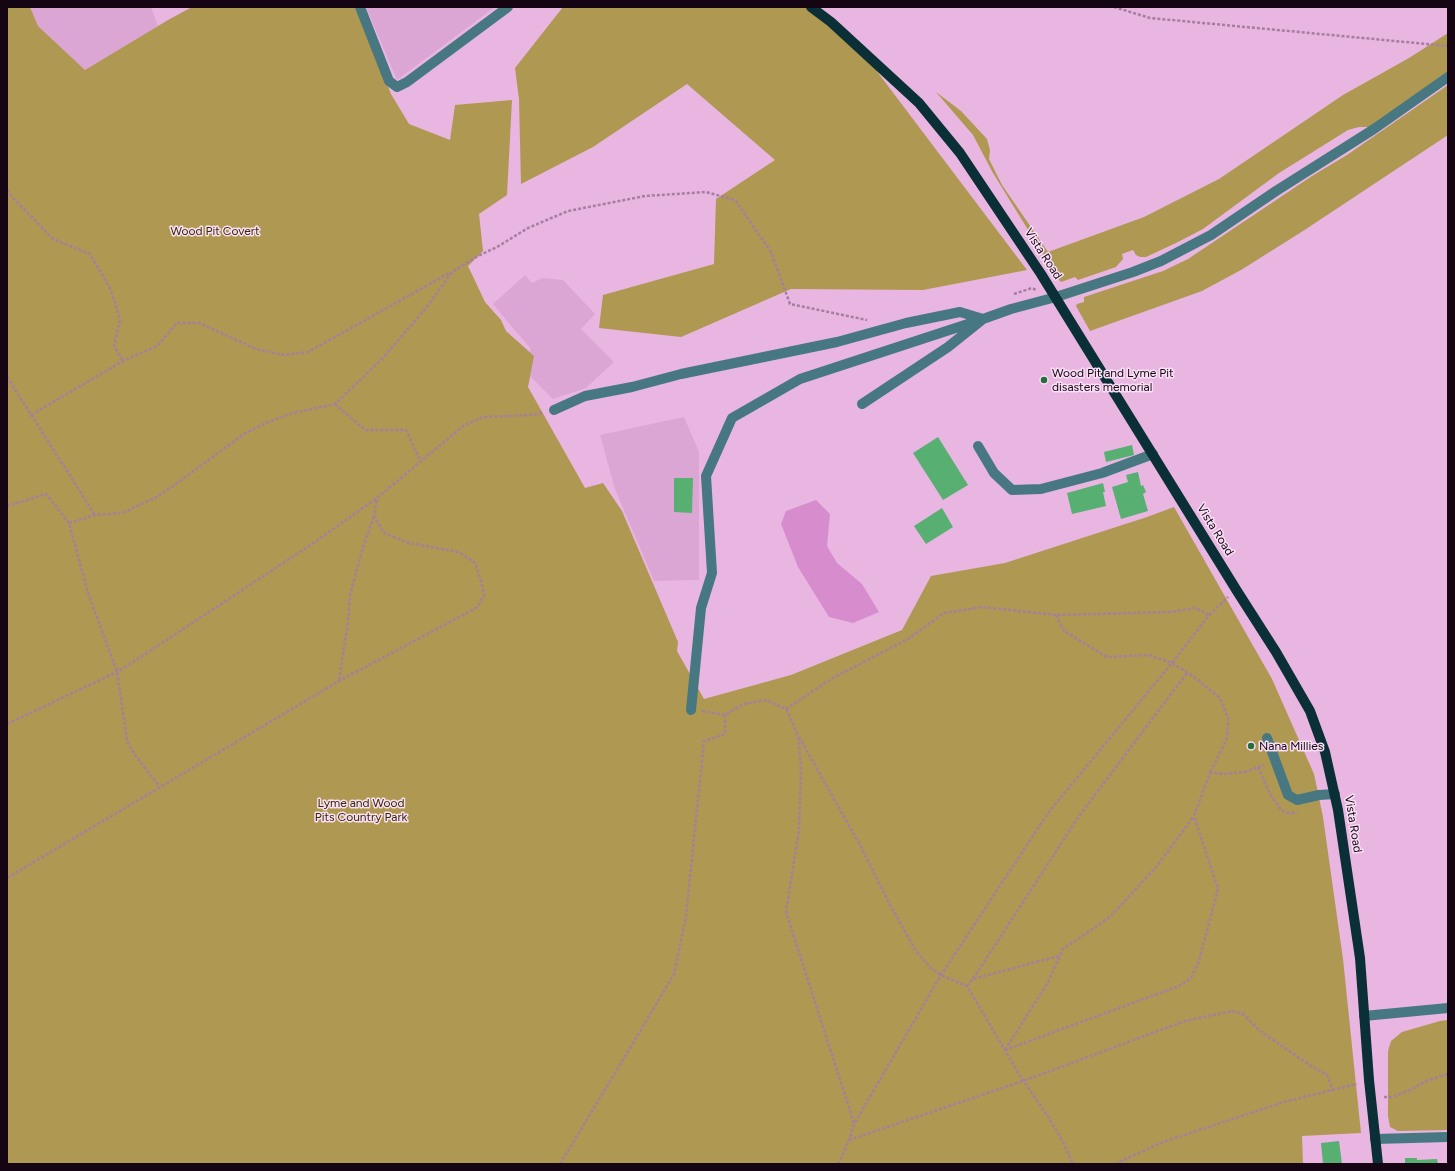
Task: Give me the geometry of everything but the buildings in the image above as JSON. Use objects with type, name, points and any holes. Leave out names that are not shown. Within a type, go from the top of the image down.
[{"type":"main road","name":"Vista Road","points":[[811,7],[831,22],[919,103],[960,153],[1056,297],[1276,652],[1310,711],[1325,752],[1335,794],[1360,958],[1378,1164]]},
{"type":"street","points":[[360,7],[389,81],[397,87],[407,82],[508,7]]},
{"type":"street","points":[[692,710],[701,608],[712,573],[706,476],[732,418],[800,379],[983,319],[1056,297],[1154,263],[1185,249],[1212,235],[1276,191],[1374,129],[1448,77]]},
{"type":"street","points":[[554,410],[585,396],[632,387],[681,374],[837,342],[922,320],[960,312],[983,319]]},
{"type":"street","points":[[862,404],[948,347],[983,319]]},
{"type":"street","points":[[978,446],[994,473],[1012,490],[1042,489],[1102,473],[1153,454]]},
{"type":"street","points":[[1267,738],[1288,795],[1297,800],[1319,795],[1335,794]]},
{"type":"street","points":[[1364,1016],[1448,1008]]},
{"type":"street","points":[[1375,1139],[1448,1137]]},
{"type":"path","points":[[1114,7],[1150,18],[1448,46]]},
{"type":"path","points":[[7,190],[14,200],[53,240],[90,254],[111,290],[120,319],[114,346],[123,361]]},
{"type":"path","points":[[31,415],[123,361],[157,346],[178,323],[198,323],[256,349],[284,355],[308,352],[478,256],[497,248],[528,228],[568,211],[645,196],[706,192],[735,200],[772,252],[790,304],[867,320],[874,319]]},
{"type":"path","points":[[69,523],[95,515],[125,512],[155,498],[244,434],[266,422],[293,413],[335,404],[382,359],[426,308],[452,272]]},
{"type":"path","points":[[1012,295],[1032,288],[1056,297]]},
{"type":"path","points":[[7,377],[95,515]]},
{"type":"path","points":[[335,404],[365,430],[406,430],[421,462]]},
{"type":"path","points":[[7,724],[117,672],[314,542],[377,498],[463,426],[483,417],[532,415],[554,410]]},
{"type":"path","points":[[7,506],[46,494],[69,523],[88,594],[117,672],[128,741],[134,754],[160,787]]},
{"type":"path","points":[[339,681],[348,622],[350,595],[363,547],[374,516],[377,498]]},
{"type":"path","points":[[7,878],[339,681],[478,607],[484,595],[475,563],[459,552],[409,543],[384,533],[374,516]]},
{"type":"path","points":[[838,1164],[849,1140],[854,1124],[941,975],[1048,813],[1172,663],[1209,615],[1237,591]]},
{"type":"path","points":[[786,709],[831,679],[908,639],[944,613],[982,607],[1056,615],[1171,612],[1196,608],[1209,615]]},
{"type":"path","points":[[1005,1050],[1047,984],[1063,949],[1110,917],[1156,867],[1194,816],[1210,773],[1226,738],[1228,718],[1220,698],[1187,673],[1172,663],[1148,655],[1107,657],[1064,631],[1056,615]]},
{"type":"path","points":[[966,986],[973,979],[1079,816],[1187,673]]},
{"type":"path","points":[[692,710],[725,715],[744,704],[766,700],[786,709],[798,735],[860,845],[889,904],[916,951],[931,968],[941,975],[966,986],[1023,1081],[1049,1118],[1064,1144],[1073,1164]]},
{"type":"path","points":[[560,1164],[674,974],[686,916],[704,741],[725,734],[725,715]]},
{"type":"path","points":[[798,735],[801,768],[799,830],[786,912],[854,1124]]},
{"type":"path","points":[[1210,773],[1225,774],[1245,772],[1275,760]]},
{"type":"path","points":[[1005,1050],[1179,986],[1191,978],[1199,961],[1218,890],[1194,816]]},
{"type":"path","points":[[973,979],[1059,956]]},
{"type":"path","points":[[849,1140],[1023,1081],[1185,1021],[1232,1011],[1243,1014],[1260,1031],[1327,1076],[1333,1091]]},
{"type":"path","points":[[1384,1097],[1393,1097],[1426,1081],[1448,1074]]},
{"type":"path","points":[[1115,1164],[1160,1143],[1284,1102],[1333,1091],[1370,1080]]},
{"type":"shaded area","points":[[30,7],[151,7],[158,26],[85,70],[38,26]]},
{"type":"shaded area","points":[[366,7],[495,7],[397,80]]},
{"type":"shaded area","points":[[525,275],[532,283],[542,278],[563,280],[595,314],[581,329],[614,362],[586,388],[553,399],[530,376],[530,348],[493,304]]},
{"type":"shaded area","points":[[684,417],[699,452],[699,580],[654,581],[615,489],[600,435]]},
{"type":"shaded area","points":[[816,500],[830,514],[827,546],[837,563],[862,584],[879,612],[853,623],[829,617],[798,567],[781,524],[786,511]]},
{"type":"green space","name":"Lyme and Wood Pits Country Park","points":[[7,7],[30,7],[38,26],[85,70],[192,7],[358,7],[391,94],[409,124],[450,140],[455,105],[512,100],[507,195],[479,214],[483,251],[468,266],[485,302],[501,320],[506,331],[534,356],[528,387],[585,488],[603,483],[622,511],[678,642],[677,651],[704,699],[791,675],[902,630],[931,576],[1005,563],[1174,507],[1272,679],[1314,774],[1323,817],[1343,959],[1361,1133],[1302,1136],[1303,1164],[7,1164]]},
{"type":"green space","points":[[563,7],[806,7],[857,45],[1027,270],[923,290],[791,289],[681,337],[599,328],[603,295],[714,264],[716,199],[775,160],[687,84],[593,147],[521,184],[519,99],[515,68]]},
{"type":"green space","points":[[1448,33],[1448,73],[1370,127],[1359,127],[1348,130],[1279,173],[1203,229],[1178,242],[1146,257],[1136,255],[1133,250],[1122,254],[1123,259],[1116,267],[1078,280],[1075,277],[1061,282],[993,173],[973,135],[936,92],[961,111],[987,139],[990,150],[989,159],[1002,185],[1048,252],[1144,217],[1219,179],[1343,95],[1409,58]]},
{"type":"green space","points":[[1448,85],[1448,135],[1303,231],[1241,270],[1202,291],[1090,331],[1076,306],[1077,304],[1084,302],[1084,297],[1163,271],[1188,259],[1312,176],[1347,155]]},
{"type":"green space","points":[[1448,1020],[1448,1130],[1398,1131],[1390,1127],[1388,1116],[1388,1051],[1391,1041],[1402,1032]]},
{"type":"place","name":"Wood Pit and Lyme Pit disasters memorial","points":[[1044,380]]},
{"type":"place","name":"Nana Millies","points":[[1251,746]]},
{"type":"park label","name":"Wood Pit Covert","points":[[215,231]]}]
